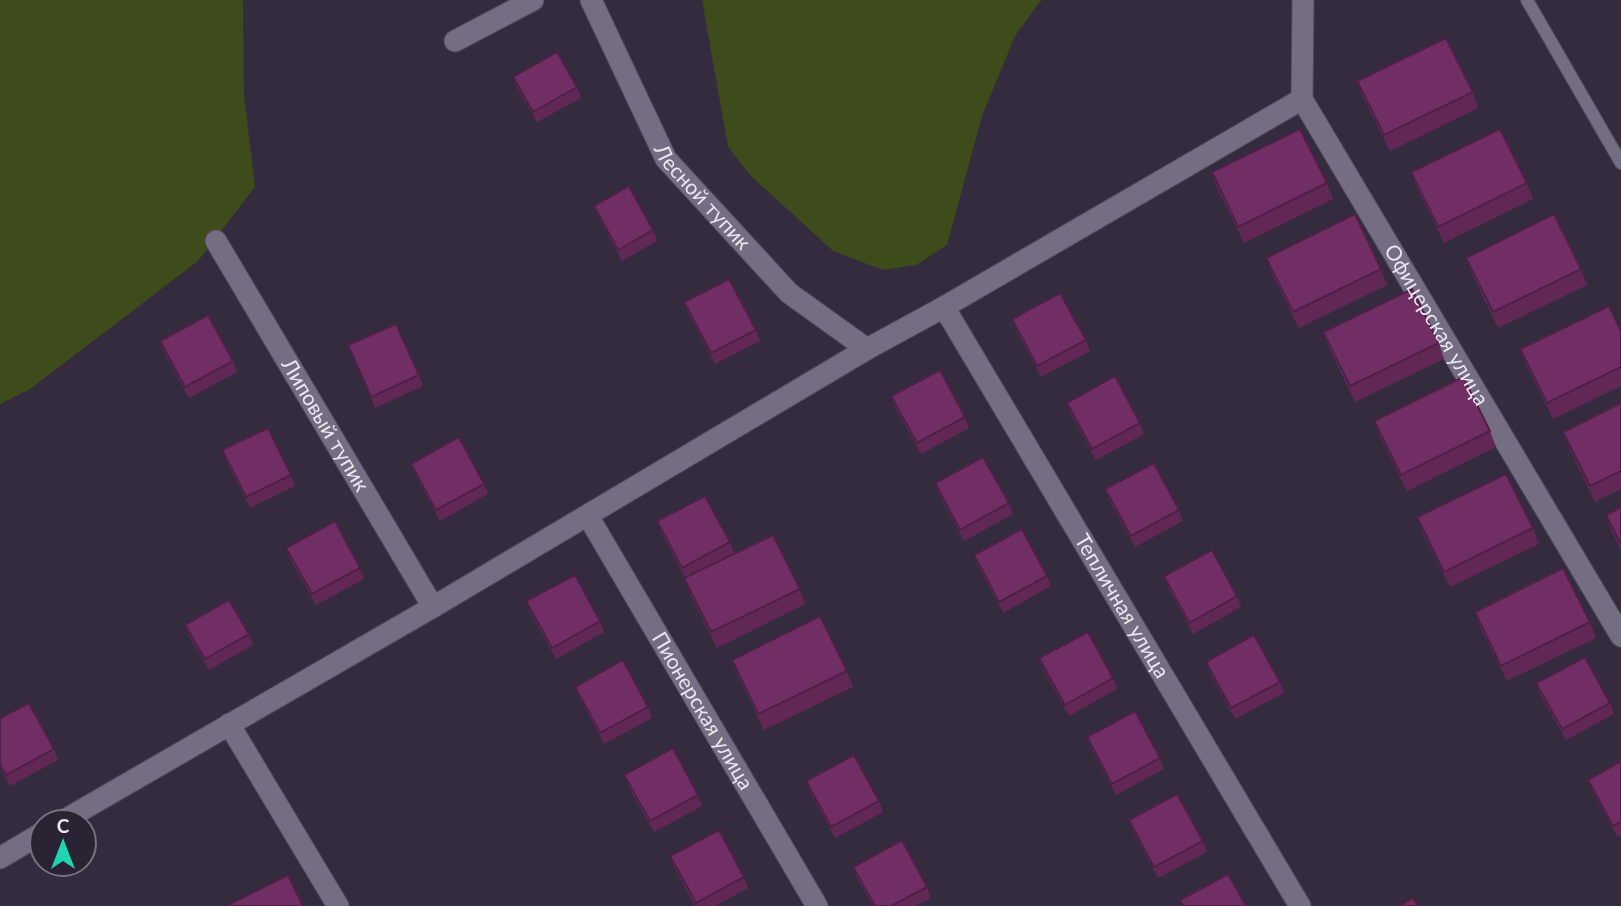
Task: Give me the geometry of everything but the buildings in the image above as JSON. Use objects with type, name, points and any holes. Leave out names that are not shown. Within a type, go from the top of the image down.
[{"type":"street","points":[[455,41],[533,0]]},
{"type":"street","name":"Лесной тупик","points":[[591,0],[666,159],[789,293],[867,349]]},
{"type":"street","points":[[85,808],[433,607],[867,349],[1302,99],[1303,0]]},
{"type":"street","name":"Офицерская улица","points":[[1302,99],[1621,636]]},
{"type":"street","name":"Липовый тупик","points":[[216,241],[433,607]]},
{"type":"street","name":"Тепличная улица","points":[[944,307],[1300,906]]},
{"type":"street","name":"Пионерская улица","points":[[587,516],[817,906]]},
{"type":"street","points":[[229,724],[338,906]]},
{"type":"street","points":[[0,858],[28,841]]},
{"type":"lane","points":[[1527,0],[1621,163]]},
{"type":"green space","points":[[0,0],[243,0],[244,95],[255,187],[198,261],[30,389],[0,404]]},
{"type":"green space","points":[[702,0],[1041,0],[1015,36],[982,116],[947,245],[916,265],[883,270],[833,251],[751,176],[728,147]]}]
